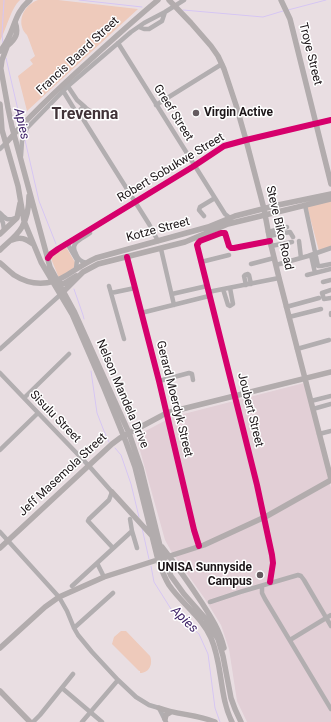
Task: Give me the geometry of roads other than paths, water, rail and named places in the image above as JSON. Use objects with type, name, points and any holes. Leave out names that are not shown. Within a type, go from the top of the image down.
[{"type":"main road","points":[[4,50],[13,41],[17,34],[17,27],[14,22],[21,9],[30,0]]},
{"type":"main road","name":"Francis Baard Street","points":[[6,143],[14,134],[18,126],[64,87],[129,24],[158,0]]},
{"type":"main road","name":"Steve Biko Road","points":[[169,0],[211,46],[222,64],[236,105],[319,434],[328,456],[331,479]]},
{"type":"main road","name":"Troye Street","points":[[281,0],[288,14],[331,184]]},
{"type":"main road","name":"Nelson Mandela Drive","points":[[14,22],[0,66],[14,134],[50,267],[56,282],[74,311],[141,468],[163,573],[170,586],[204,625],[212,640],[218,658],[223,694],[232,722]]},
{"type":"main road","name":"Nelson Mandela Drive","points":[[0,104],[2,130],[17,179],[24,221],[41,262],[56,282]]},
{"type":"main road","points":[[8,108],[18,126]]},
{"type":"main road","points":[[0,250],[22,227],[29,206],[30,190]]},
{"type":"main road","name":"Kotze Street","points":[[62,293],[83,272],[98,264],[194,240],[228,224],[264,212],[331,194]]},
{"type":"main road","points":[[2,232],[16,218],[21,198]]},
{"type":"main road","name":"Kotze Street","points":[[0,263],[26,281],[39,284],[56,282],[96,258],[208,227],[226,218],[305,205],[331,199]]},
{"type":"main road","points":[[0,250],[16,238],[24,238],[33,245]]},
{"type":"main road","points":[[56,282],[64,283],[83,272]]},
{"type":"main road","name":"Jeff Masemola Street","points":[[0,548],[112,444],[166,413],[331,372]]},
{"type":"main road","points":[[0,648],[45,607],[59,597],[104,577],[199,546],[264,517],[331,479]]},
{"type":"main road","points":[[112,492],[160,545],[188,580],[211,617],[221,637],[227,659],[228,684]]},
{"type":"main road","name":"Nelson Mandela Drive","points":[[161,559],[176,585],[210,623],[221,649],[233,702],[242,722]]},
{"type":"main road","points":[[0,691],[30,722]]},
{"type":"main road","points":[[159,708],[208,719],[215,722]]},
{"type":"main road","points":[[165,720],[165,716],[172,712]]},
{"type":"street","points":[[21,159],[22,141],[25,132],[64,87],[139,27],[149,29],[162,21],[165,12],[184,0]]},
{"type":"street","name":"Greef Street","points":[[118,43],[226,218]]},
{"type":"street","points":[[156,105],[222,64]]},
{"type":"street","points":[[64,87],[89,110],[90,114],[88,118],[83,119]]},
{"type":"street","points":[[64,87],[80,118],[83,119],[149,224],[158,241]]},
{"type":"street","points":[[79,116],[79,110],[85,107]]},
{"type":"street","name":"Robert Sobukwe Street","points":[[48,258],[67,243],[194,166],[224,146],[331,120]]},
{"type":"street","name":"Francis Baard Street","points":[[0,149],[6,143]]},
{"type":"street","points":[[204,216],[199,210],[200,207],[215,198]]},
{"type":"street","points":[[305,205],[315,273]]},
{"type":"street","points":[[0,214],[10,220],[16,218]]},
{"type":"street","points":[[0,214],[3,223],[2,232]]},
{"type":"street","points":[[86,263],[80,261],[76,256],[74,245],[95,227]]},
{"type":"street","points":[[269,239],[286,227]]},
{"type":"street","points":[[290,232],[293,239],[269,239],[290,232]]},
{"type":"street","name":"Joubert Street","points":[[269,239],[231,248],[225,233],[221,233],[200,241],[198,247],[264,517],[273,560],[270,582]]},
{"type":"street","points":[[298,241],[300,258]]},
{"type":"street","points":[[67,243],[77,260],[76,269]]},
{"type":"street","points":[[45,248],[55,251]]},
{"type":"street","points":[[276,265],[331,248]]},
{"type":"street","points":[[161,249],[174,305]]},
{"type":"street","points":[[313,254],[319,266],[331,264]]},
{"type":"street","points":[[201,262],[229,255]]},
{"type":"street","name":"Gerard Moerdyk Street","points":[[127,257],[199,546]]},
{"type":"street","points":[[251,264],[274,258]]},
{"type":"street","points":[[307,275],[331,269]]},
{"type":"street","points":[[246,285],[244,276],[248,274],[251,284]]},
{"type":"street","points":[[141,314],[223,289],[279,278]]},
{"type":"street","points":[[323,282],[331,280]]},
{"type":"street","points":[[109,286],[124,339]]},
{"type":"street","points":[[172,294],[207,286]]},
{"type":"street","points":[[111,293],[135,288]]},
{"type":"street","points":[[223,289],[228,305],[231,306],[233,304],[230,288]]},
{"type":"street","points":[[331,290],[322,293],[324,300],[331,298]]},
{"type":"street","points":[[0,350],[62,293]]},
{"type":"street","points":[[286,307],[319,298]]},
{"type":"street","points":[[289,317],[321,309]]},
{"type":"street","points":[[297,349],[329,340]]},
{"type":"street","points":[[24,398],[69,354]]},
{"type":"street","name":"Sisulu Street","points":[[0,373],[112,492]]},
{"type":"street","points":[[159,381],[189,373],[192,374],[193,380]]},
{"type":"street","points":[[311,401],[331,396]]},
{"type":"street","points":[[313,409],[331,404]]},
{"type":"street","points":[[0,450],[38,414]]},
{"type":"street","points":[[319,434],[331,431]]},
{"type":"street","points":[[112,492],[109,500],[88,521],[113,548]]},
{"type":"street","points":[[130,519],[137,548]]},
{"type":"street","points":[[72,586],[132,531]]},
{"type":"street","points":[[0,532],[59,597],[83,643],[136,697],[149,705],[159,708],[165,720]]},
{"type":"street","points":[[97,563],[104,577]]},
{"type":"street","points":[[210,602],[235,593],[262,586],[270,582],[298,575],[301,576],[329,616],[331,626]]},
{"type":"street","points":[[262,586],[263,594]]},
{"type":"street","points":[[255,588],[263,594],[331,709]]},
{"type":"street","points":[[74,628],[113,593]]},
{"type":"street","points":[[290,640],[329,616]]},
{"type":"street","points":[[33,722],[73,674]]},
{"type":"street","points":[[82,722],[118,680]]},
{"type":"street","points":[[62,688],[102,722]]},
{"type":"waterway","name":"Apies","points":[[3,43],[4,0]]},
{"type":"waterway","points":[[79,0],[142,7]]},
{"type":"waterway","points":[[288,10],[326,0]]},
{"type":"waterway","points":[[183,10],[263,17],[283,11]]},
{"type":"waterway","name":"Apies","points":[[6,58],[21,123]]},
{"type":"waterway","name":"Apies","points":[[25,140],[39,201],[56,244]]},
{"type":"waterway","name":"Apies","points":[[74,289],[84,319]]},
{"type":"waterway","name":"Apies","points":[[91,371],[97,413],[109,442]]},
{"type":"waterway","name":"Apies","points":[[115,448],[121,455],[131,484],[139,517]]},
{"type":"waterway","name":"Apies","points":[[142,528],[149,559]]},
{"type":"waterway","name":"Apies","points":[[151,566],[154,582],[171,609],[199,634],[208,654],[215,708],[220,722]]},
{"type":"place","name":"Virgin Active","points":[[196,113]]},
{"type":"place","name":"UNISA Sunnyside Campus","points":[[260,575]]},
{"type":"district","name":"Trevenna","points":[[85,115]]}]
